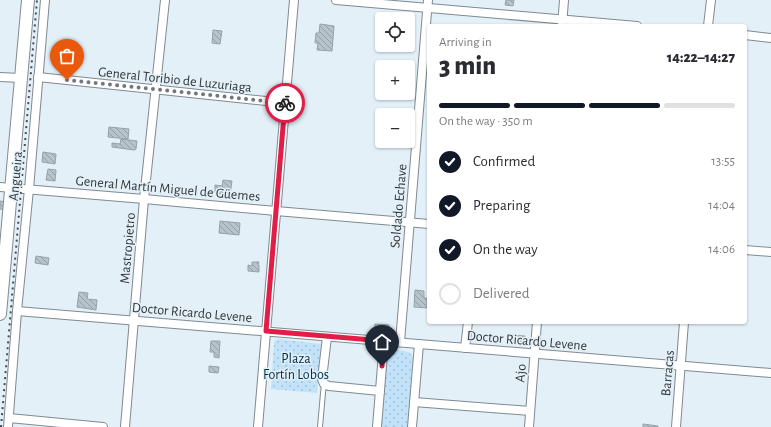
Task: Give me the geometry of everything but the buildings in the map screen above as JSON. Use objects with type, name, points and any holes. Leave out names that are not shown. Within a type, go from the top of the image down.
[{"type":"street","name":"Angueira","points":[[0,310],[6,188],[22,78],[28,0]]},
{"type":"street","name":"Angueira","points":[[8,427],[45,0]]},
{"type":"street","name":"Mastropietro","points":[[125,427],[144,199],[165,0]]},
{"type":"street","points":[[258,427],[294,0]]},
{"type":"street","points":[[336,0],[427,4],[562,23],[587,24]]},
{"type":"street","points":[[562,23],[564,0]]},
{"type":"street","points":[[708,24],[711,0]]},
{"type":"street","name":"Soldado Echave","points":[[400,342],[427,4]]},
{"type":"street","points":[[747,35],[771,38]]},
{"type":"street","points":[[0,77],[22,78]]},
{"type":"street","name":"General Toribio de Luzuriaga","points":[[38,77],[285,103]]},
{"type":"street","name":"General Martín Miguel de Güemes","points":[[6,188],[427,224]]},
{"type":"street","points":[[747,250],[771,252]]},
{"type":"street","name":"Doctor Ricardo Levene","points":[[17,310],[771,373]]},
{"type":"street","points":[[465,348],[468,324]]},
{"type":"street","name":"Ajo","points":[[528,427],[537,324]]},
{"type":"street","name":"Barracas","points":[[676,427],[684,324]]},
{"type":"street","points":[[327,337],[322,379],[324,384],[329,386],[380,391]]},
{"type":"street","points":[[377,427],[384,341]]},
{"type":"street","points":[[412,427],[419,344]]},
{"type":"street","points":[[414,402],[530,411]]},
{"type":"street","points":[[9,418],[103,427]]},
{"type":"lane","points":[[320,427],[324,384]]},
{"type":"green space","name":"Plaza Fortín Lobos","points":[[278,339],[321,344],[317,393],[271,389],[274,343]]},
{"type":"green space","points":[[392,350],[408,352],[414,359],[408,427],[380,427],[387,357],[388,352]]},
{"type":"railway","points":[[1,427],[37,0]]},
{"type":"way so far","points":[[67,80],[285,103]]},
{"type":"route","points":[[285,103],[266,331],[384,341],[382,366]]}]
